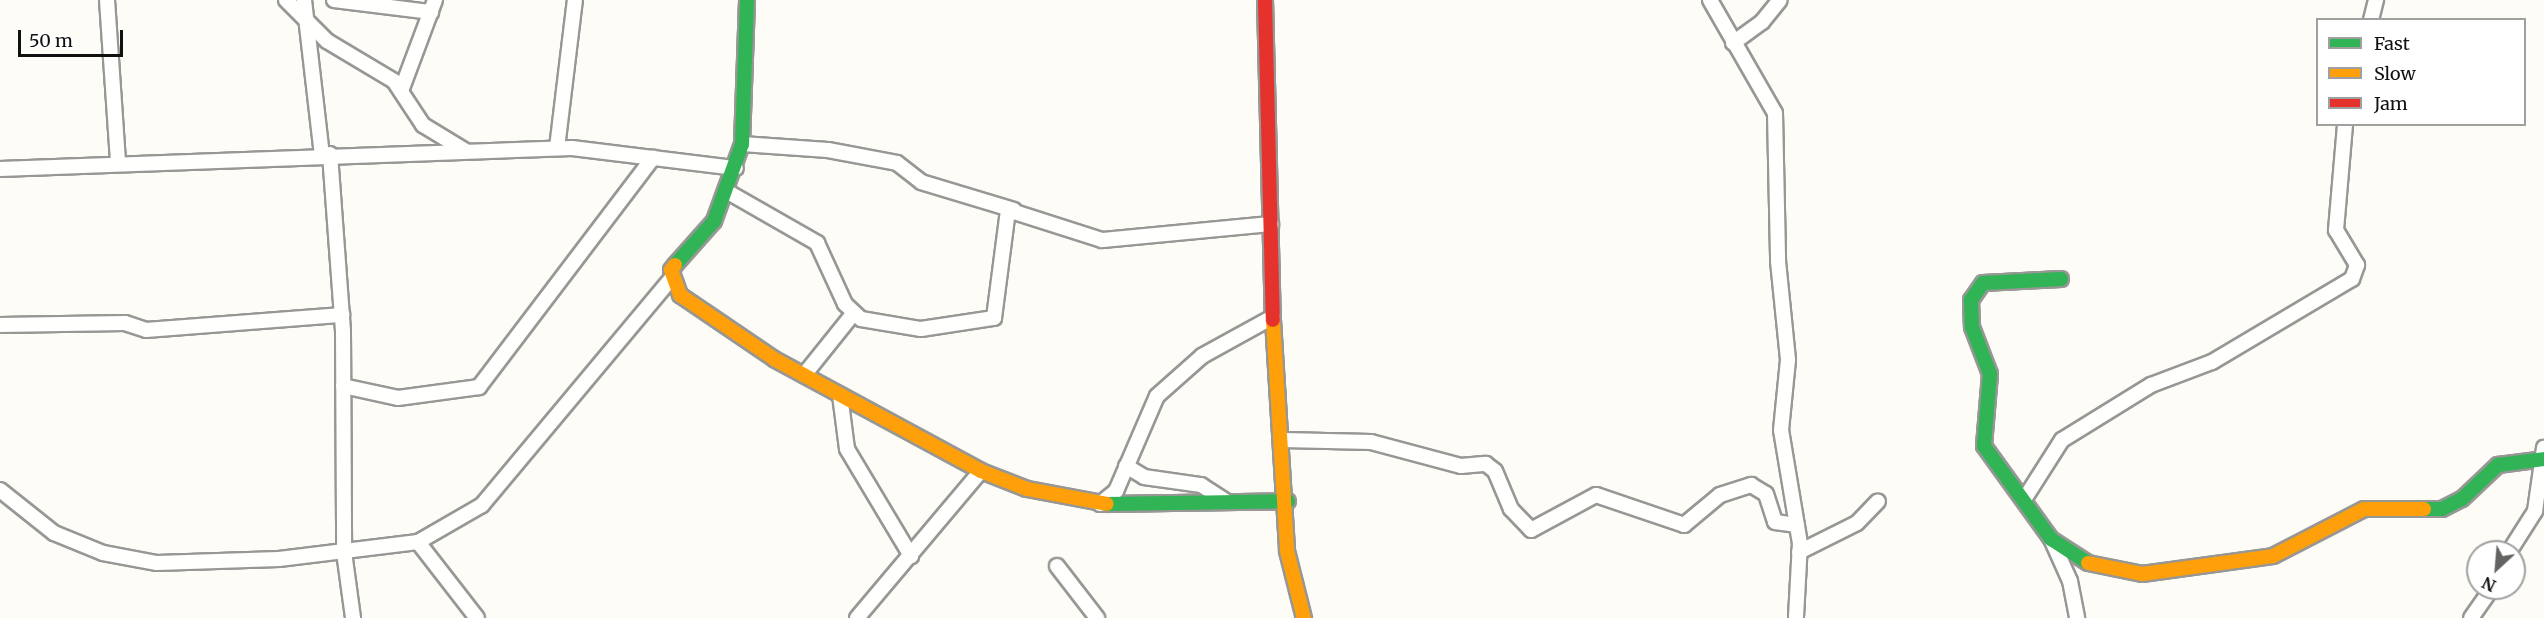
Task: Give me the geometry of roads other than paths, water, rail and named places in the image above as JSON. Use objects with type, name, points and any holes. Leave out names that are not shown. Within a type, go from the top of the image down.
[{"type":"street","points":[[107,0],[118,163]]},
{"type":"street","points":[[286,0],[304,18],[400,91],[423,124],[466,151]]},
{"type":"street","points":[[304,0],[304,18],[326,155],[342,315],[344,552],[353,618]]},
{"type":"street","points":[[334,0],[433,6],[400,91]]},
{"type":"street","points":[[557,148],[575,0]]},
{"type":"street","points":[[0,490],[54,533],[103,553],[135,559],[216,563],[344,552],[418,542],[456,523],[489,497],[671,279],[674,264],[714,221],[728,192],[742,144],[747,0]]},
{"type":"street","points":[[1266,0],[1273,317],[1288,501],[1287,551],[1304,618]]},
{"type":"street","points":[[1710,0],[1733,43],[1754,69],[1775,113],[1778,261],[1788,341],[1781,430],[1797,525],[1799,552],[1796,618]]},
{"type":"street","points":[[1733,43],[1762,22],[1780,0]]},
{"type":"street","points":[[2372,18],[2376,0]]},
{"type":"street","points":[[2025,498],[2062,440],[2151,385],[2212,362],[2352,279],[2357,265],[2336,230],[2345,126]]},
{"type":"street","points":[[742,144],[828,150],[897,163],[921,182],[1102,240],[1271,224]]},
{"type":"street","points":[[0,169],[557,148],[736,168]]},
{"type":"street","points":[[344,386],[398,398],[479,387],[653,158]]},
{"type":"street","points":[[728,192],[817,243],[853,314],[868,322],[921,329],[992,321],[1003,223],[1008,210],[1014,210]]},
{"type":"street","points":[[671,279],[680,295],[734,334],[804,375],[981,471],[1068,500],[1100,504],[1288,501]]},
{"type":"street","points":[[2061,279],[1990,280],[1971,300],[1972,327],[1990,382],[1981,438],[1994,466],[2025,498],[2051,539],[2070,581],[2077,618]]},
{"type":"street","points":[[804,375],[853,314]]},
{"type":"street","points":[[0,325],[124,323],[146,330],[342,315]]},
{"type":"street","points":[[1100,504],[1116,491],[1157,396],[1202,356],[1273,317]]},
{"type":"street","points":[[840,394],[847,449],[911,556]]},
{"type":"street","points":[[1283,440],[1371,442],[1461,466],[1486,464],[1495,471],[1511,509],[1532,530],[1596,495],[1684,525],[1719,495],[1751,485],[1766,494],[1775,522],[1797,525]]},
{"type":"street","points":[[2051,539],[2085,562],[2142,574],[2262,558],[2293,550],[2364,509],[2442,509],[2462,499],[2498,465],[2542,455],[2535,511],[2517,540]]},
{"type":"street","points":[[1126,466],[1144,477],[1201,485],[1227,502]]},
{"type":"street","points":[[858,618],[981,471]]},
{"type":"street","points":[[1799,552],[1848,529],[1878,501]]},
{"type":"street","points":[[418,542],[477,618]]},
{"type":"street","points":[[1057,566],[1097,618]]},
{"type":"street","points":[[2471,618],[2484,600]]}]
